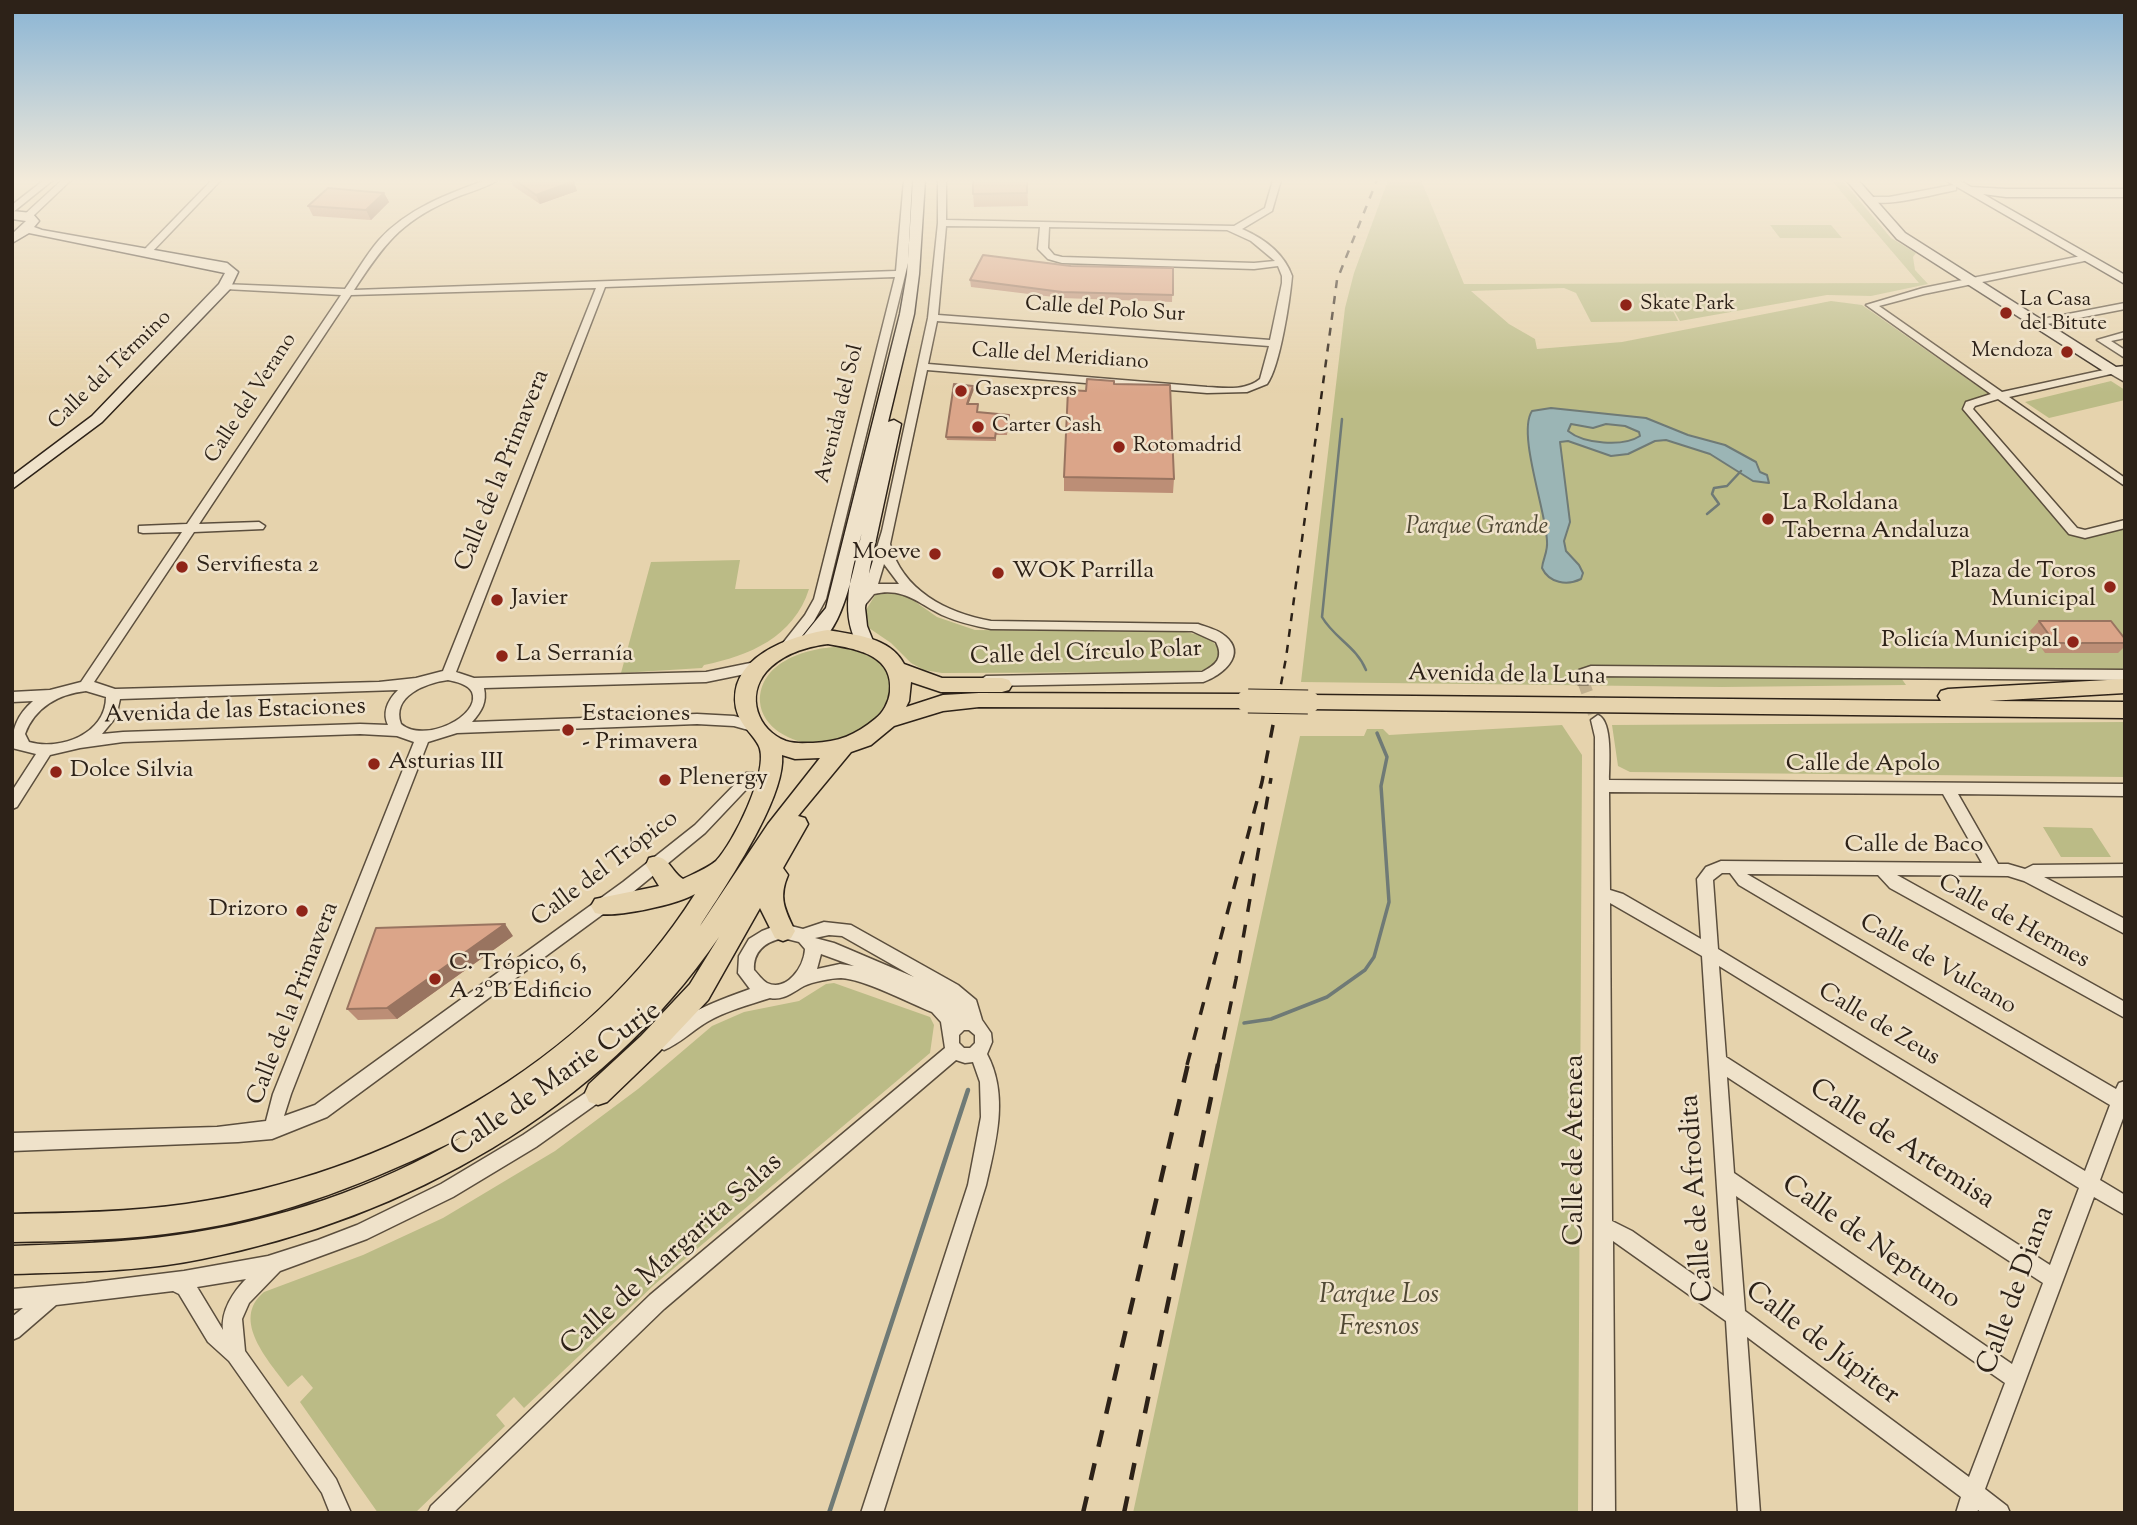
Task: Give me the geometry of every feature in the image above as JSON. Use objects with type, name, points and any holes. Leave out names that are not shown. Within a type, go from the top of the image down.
[{"type":"main road","points":[[12,1260],[115,1255],[200,1246],[272,1229],[350,1204],[427,1170],[496,1133],[572,1078],[628,1030],[717,924],[782,819],[852,745],[891,719],[900,703],[902,686],[899,670],[880,649],[864,641],[828,637],[809,639],[785,648],[760,666],[746,691],[744,705],[752,726],[769,742],[791,750],[816,753],[852,745]]},
{"type":"main road","name":"Avenida de la Luna","points":[[899,670],[941,685],[1250,694]]},
{"type":"main road","points":[[1951,702],[2125,686]]},
{"type":"main road","name":"Avenida de la Luna","points":[[891,719],[943,703],[979,700],[1250,694],[1951,702],[2125,710]]},
{"type":"main road","name":"Avenida de la Luna","points":[[1951,702],[2125,697]]},
{"type":"main road","points":[[1951,702],[2063,717],[2125,716]]},
{"type":"main road","points":[[12,1228],[129,1224],[210,1214],[274,1200],[350,1176],[421,1145],[485,1110],[557,1060],[608,1017],[654,970],[693,917],[724,867],[769,782],[773,759],[769,742]]},
{"type":"main road","points":[[598,1093],[650,1044],[699,992],[797,824],[852,745]]},
{"type":"main road","points":[[783,931],[771,914],[769,898],[797,824]]},
{"type":"main road","points":[[657,865],[671,884],[685,889]]},
{"type":"main road","points":[[603,906],[638,901],[685,889],[724,867]]},
{"type":"street","points":[[103,251],[215,271],[227,282],[346,293],[898,274]]},
{"type":"street","points":[[137,251],[227,267],[232,272],[227,282]]},
{"type":"street","name":"Calle del Verano","points":[[85,686],[375,251]]},
{"type":"street","name":"Avenida del Sol","points":[[785,648],[810,618],[820,599],[904,251]]},
{"type":"street","name":"Avenida del Sol","points":[[809,639],[827,622],[835,608],[847,566],[907,314],[916,251]]},
{"type":"street","points":[[864,641],[858,626],[856,608],[862,567],[926,274],[925,251]]},
{"type":"street","points":[[856,608],[870,591],[884,543],[933,317],[939,251]]},
{"type":"street","points":[[1045,251],[1051,257],[1062,260],[1254,266],[1281,263]]},
{"type":"street","points":[[1269,251],[1281,263]]},
{"type":"street","points":[[1925,251],[2036,323],[2121,373]]},
{"type":"street","points":[[2075,251],[2125,280]]},
{"type":"street","points":[[2086,258],[1871,305],[2125,483]]},
{"type":"street","name":"Calle del Meridiano","points":[[923,367],[1244,389],[1257,386],[1266,378],[1279,328],[1287,279],[1281,263]]},
{"type":"street","name":"Calle del Término","points":[[12,484],[52,456],[104,413],[227,282]]},
{"type":"street","name":"Calle de la Primavera","points":[[448,675],[602,284]]},
{"type":"street","points":[[2036,323],[2125,306]]},
{"type":"street","name":"Calle del Polo Sur","points":[[933,317],[1273,343]]},
{"type":"street","points":[[2125,335],[2102,340],[2125,355]]},
{"type":"street","points":[[2121,373],[2000,396],[1970,404],[1968,409],[2064,524],[2073,531],[2085,534],[2125,524]]},
{"type":"street","points":[[143,528],[259,526]]},
{"type":"street","name":"Calle del Círculo Polar","points":[[884,543],[890,564],[918,594]]},
{"type":"street","name":"Calle del Círculo Polar","points":[[870,591],[897,587],[918,594],[959,619],[975,623],[1194,627],[1221,639],[1228,655],[1218,672],[1203,677],[1007,679],[941,685]]},
{"type":"street","points":[[475,683],[706,677],[760,666]]},
{"type":"street","points":[[1583,681],[1584,673],[1591,671],[2125,675]]},
{"type":"street","points":[[448,675],[466,677],[475,683],[480,693],[480,703],[470,719],[458,728],[438,736],[407,737],[397,731],[390,719],[392,708],[404,691],[417,683],[448,675]]},
{"type":"street","name":"Avenida de las Estaciones","points":[[85,686],[105,688],[113,694],[379,687],[417,683]]},
{"type":"street","points":[[12,697],[53,695],[85,686]]},
{"type":"street","points":[[76,743],[92,735],[110,718],[115,707],[113,694]]},
{"type":"street","points":[[12,803],[46,750],[33,749],[18,743],[24,717],[35,706],[53,695]]},
{"type":"street","points":[[458,728],[697,719],[734,721],[752,726]]},
{"type":"street","name":"Calle de Atenea","points":[[1598,720],[1602,737],[1604,1513]]},
{"type":"street","name":"Avenida de las Estaciones","points":[[46,750],[123,737],[360,729],[397,731]]},
{"type":"street","name":"Calle de la Primavera","points":[[272,1130],[282,1094],[422,738]]},
{"type":"street","name":"Calle del Trópico","points":[[12,1142],[232,1136],[272,1130],[321,1111],[657,865],[700,829],[751,777]]},
{"type":"street","name":"Calle de Apolo","points":[[1602,786],[2125,790]]},
{"type":"street","points":[[1947,789],[1994,870]]},
{"type":"street","name":"Calle de Baco","points":[[1705,878],[1721,867],[2008,870],[2028,876],[2033,871],[2125,870]]},
{"type":"street","name":"Calle de Vulcano","points":[[1734,867],[1744,881],[2122,1095]]},
{"type":"street","name":"Calle de Hermes","points":[[1883,870],[1895,883],[2125,1011]]},
{"type":"street","points":[[2028,876],[2125,927]]},
{"type":"street","name":"Calle de Afrodita","points":[[1705,878],[1749,1513]]},
{"type":"street","name":"Calle de Zeus","points":[[1602,894],[1618,899],[1709,952],[2125,1206]]},
{"type":"street","points":[[803,979],[813,962],[808,941],[816,929],[829,926],[845,930],[952,990],[970,1005],[962,1033]]},
{"type":"street","points":[[808,941],[783,931],[761,938],[747,954],[746,973],[750,981],[768,990],[787,989],[803,979],[840,971],[857,974],[938,1007],[962,1033],[984,1038],[977,1052],[967,1055],[962,1033],[959,1009],[946,998],[808,941]]},
{"type":"street","name":"Calle de Marie Curie","points":[[12,1299],[174,1282],[276,1263],[360,1233],[442,1193],[513,1153],[598,1093],[696,1017],[724,1004],[768,990]]},
{"type":"street","name":"Calle de Margarita Salas","points":[[438,1513],[657,1302],[962,1033]]},
{"type":"street","points":[[872,1513],[981,1171],[991,1086],[985,1063],[977,1052]]},
{"type":"street","name":"Calle de Artemisa","points":[[1717,1061],[2054,1279]]},
{"type":"street","name":"Calle de Diana","points":[[1966,1513],[2122,1095]]},
{"type":"street","name":"Calle de Neptuno","points":[[1726,1178],[2016,1379]]},
{"type":"street","name":"Calle de Júpiter","points":[[1604,1227],[1625,1238],[1735,1315],[2000,1513]]},
{"type":"street","points":[[236,1354],[232,1319],[250,1287],[276,1263]]},
{"type":"street","points":[[174,1282],[186,1287],[215,1335],[236,1354],[329,1486],[341,1513]]},
{"type":"street","points":[[12,1330],[51,1296]]},
{"type":"green space","name":"Parque Grande","points":[[1362,251],[1450,251],[1464,284],[1919,283],[1892,251],[1913,251],[1916,253],[1913,257],[1915,270],[1928,284],[1871,296],[1827,295],[1680,321],[1663,291],[1678,321],[1591,322],[1576,293],[1564,288],[1471,291],[1509,324],[1535,339],[1537,349],[1622,342],[1831,301],[1862,305],[1993,397],[1969,409],[2079,534],[2125,524],[2125,675],[1899,675],[1906,685],[1722,687],[1301,682],[1345,308]]},
{"type":"green space","points":[[2111,381],[2125,390],[2125,400],[2049,418],[2025,402]]},
{"type":"green space","points":[[740,560],[735,589],[809,589],[793,620],[781,632],[753,650],[704,665],[702,668],[621,673],[651,562]]},
{"type":"green space","points":[[900,591],[937,617],[975,630],[1184,632],[1207,638],[1221,654],[1211,667],[1197,672],[942,673],[924,670],[911,663],[891,643],[869,628],[866,610],[877,592]]},
{"type":"green space","points":[[835,647],[870,657],[887,673],[889,693],[879,713],[860,730],[835,741],[807,743],[779,732],[766,719],[761,707],[762,689],[767,677],[775,668],[797,655]]},
{"type":"green space","points":[[2125,722],[2125,777],[1630,772],[1618,766],[1612,725]]},
{"type":"green space","name":"Parque Los Fresnos","points":[[1562,725],[1582,755],[1578,1513],[1133,1513],[1300,736],[1364,736],[1367,729],[1383,729],[1389,735]]},
{"type":"green space","points":[[2043,827],[2092,828],[2111,857],[2061,857]]},
{"type":"green space","points":[[834,983],[930,1017],[934,1025],[930,1053],[654,1285],[524,1408],[514,1397],[496,1415],[505,1426],[415,1513],[378,1513],[300,1402],[313,1388],[302,1375],[288,1387],[263,1353],[252,1328],[254,1303],[264,1292],[363,1255],[443,1218],[555,1151],[638,1089],[712,1026],[744,1012],[799,1001],[826,984]]},
{"type":"water","points":[[1551,408],[1646,418],[1688,435],[1725,445],[1756,462],[1760,472],[1767,475],[1769,483],[1753,481],[1710,454],[1666,440],[1655,441],[1628,454],[1611,456],[1568,441],[1560,442],[1570,522],[1564,541],[1566,551],[1583,573],[1581,579],[1576,581],[1559,582],[1549,577],[1542,568],[1547,541],[1530,454],[1528,422],[1532,411]],"holes":[[[1571,424],[1593,428],[1606,424],[1625,426],[1639,432],[1640,436],[1614,443],[1584,439],[1568,431]]]},
{"type":"building","points":[[983,255],[1071,266],[1173,268],[1173,295],[1062,292],[970,280]]},
{"type":"building","name":"Rotomadrid","points":[[1087,379],[1114,381],[1114,384],[1170,385],[1174,479],[1064,477],[1068,390],[1086,391]]},
{"type":"building","name":"Carter Cash","points":[[954,384],[973,386],[967,404],[978,404],[977,412],[1009,415],[1007,431],[996,431],[995,438],[946,437]]},
{"type":"building","points":[[2039,621],[2111,621],[2125,639],[2125,643],[2055,643]]},
{"type":"building","points":[[505,924],[387,1008],[347,1009],[376,928]]},
{"type":"waterway","points":[[1342,419],[1322,617],[1357,655],[1366,670]]},
{"type":"waterway","points":[[1707,514],[1719,504],[1712,494],[1714,488],[1727,486],[1741,471]]},
{"type":"waterway","points":[[1244,1023],[1271,1019],[1327,997],[1365,970],[1374,957],[1389,902],[1381,786],[1387,757],[1377,733]]},
{"type":"waterway","points":[[829,1513],[968,1090]]},
{"type":"tunnel","points":[[1583,681],[1590,700]]},
{"type":"tunnel","points":[[1590,699],[1598,720]]},
{"type":"railway","points":[[1278,700],[1337,280],[1349,251]]},
{"type":"railway","points":[[1187,1065],[1262,782],[1278,699]]},
{"type":"railway","points":[[1218,1065],[1271,778]]},
{"type":"railway","points":[[1083,1513],[1188,1064]]},
{"type":"railway","points":[[1124,1513],[1218,1064]]},
{"type":"place","name":"Skate Park","points":[[1626,305]]},
{"type":"place","name":"La Casa del Bitute","points":[[2006,313]]},
{"type":"place","name":"Mendoza","points":[[2067,352]]},
{"type":"place","name":"Gasexpress","points":[[961,391]]},
{"type":"place","name":"Carter Cash","points":[[978,427]]},
{"type":"place","name":"Rotomadrid","points":[[1119,447]]},
{"type":"place","name":"La Roldana Taberna Andaluza","points":[[1768,519]]},
{"type":"place","name":"Moeve","points":[[935,554]]},
{"type":"place","name":"Servifiesta 2","points":[[182,567]]},
{"type":"place","name":"WOK Parrilla","points":[[998,573]]},
{"type":"place","name":"Plaza de Toros Municipal","points":[[2110,587]]},
{"type":"place","name":"Javier","points":[[497,600]]},
{"type":"place","name":"Policía Municipal","points":[[2073,642]]},
{"type":"place","name":"La Serranía","points":[[502,656]]},
{"type":"place","name":"Estaciones - Primavera","points":[[568,730]]},
{"type":"place","name":"Asturias III","points":[[374,764]]},
{"type":"place","name":"Dolce Silvia","points":[[56,772]]},
{"type":"place","name":"Plenergy","points":[[665,780]]},
{"type":"place","name":"Drizoro","points":[[302,911]]},
{"type":"place","name":"C. Trópico, 6, A 2ºB Edificio","points":[[435,979]]}]
